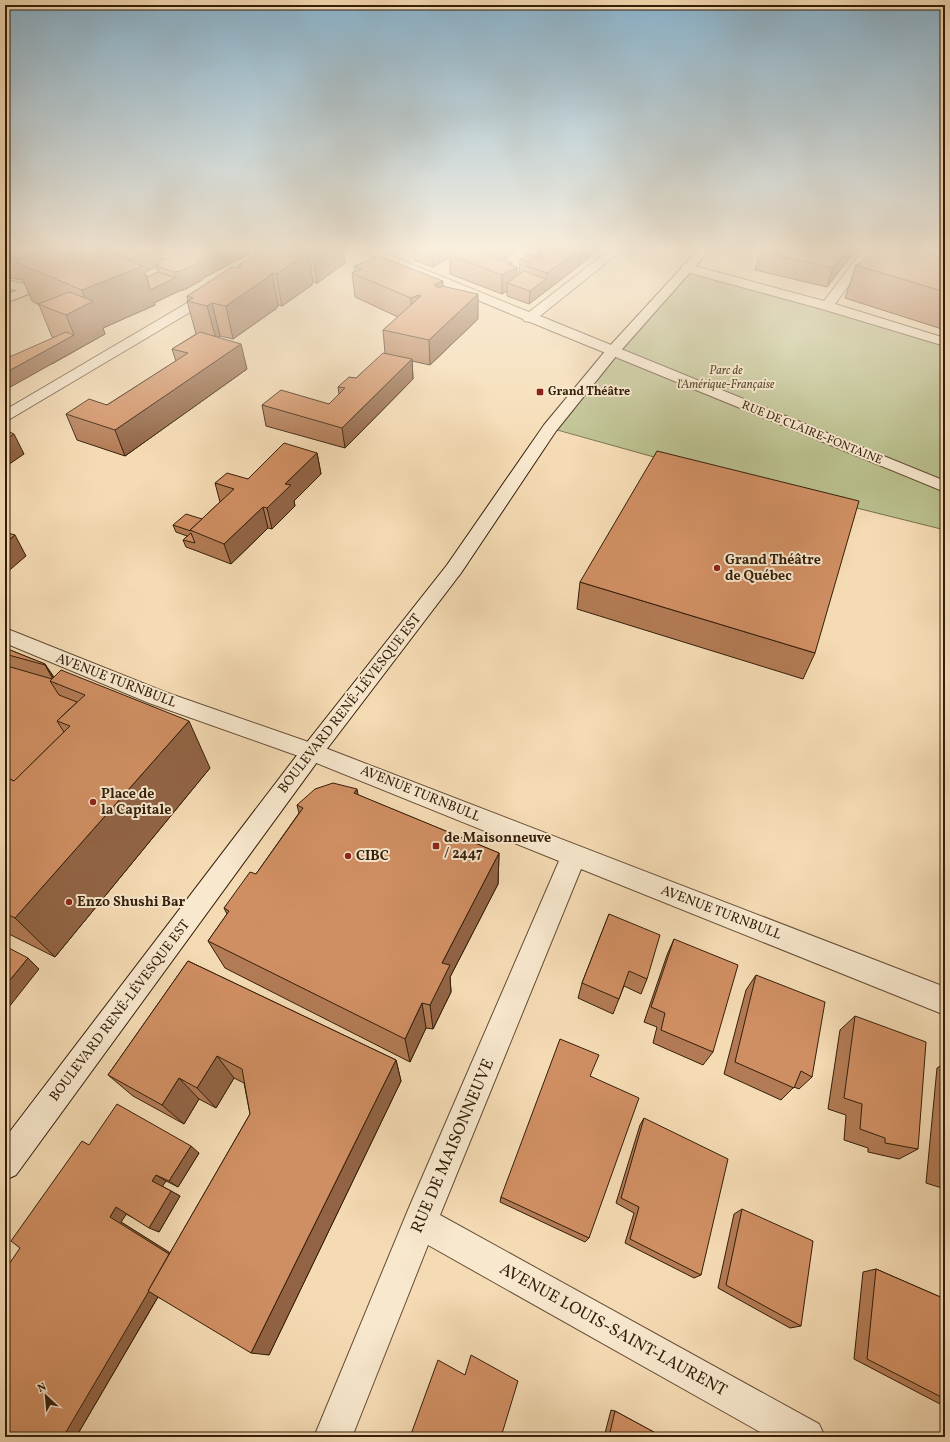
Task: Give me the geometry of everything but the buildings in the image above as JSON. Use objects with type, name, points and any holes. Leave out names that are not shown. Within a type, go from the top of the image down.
[{"type":"street","points":[[5,416],[170,318]]},
{"type":"street","name":"RUE DE CLAIRE-FONTAINE","points":[[530,318],[945,487]]},
{"type":"street","name":"BOULEVARD RENÉ-LÉVESQUE EST","points":[[5,1164],[312,752],[454,569],[550,428],[612,352],[642,318]]},
{"type":"street","points":[[867,318],[945,342]]},
{"type":"street","name":"AVENUE TURNBULL","points":[[5,635],[80,668],[274,740],[312,752],[945,1001]]},
{"type":"street","name":"RUE DE MAISONNEUVE","points":[[333,1437],[420,1222],[574,856]]},
{"type":"street","name":"AVENUE LOUIS-SAINT-LAURENT","points":[[420,1222],[806,1437]]},
{"type":"green space","name":"Parc de l'Amérique-Française","points":[[644,318],[862,318],[945,342],[945,530],[672,462],[550,428]]},
{"type":"place","name":"Grand Théâtre","points":[[540,392]]},
{"type":"place","name":"Grand Théâtre de Québec","points":[[717,568]]},
{"type":"place","name":"Place de la Capitale","points":[[93,802]]},
{"type":"place","name":"de Maisonneuve / 2447","points":[[436,846]]},
{"type":"place","name":"CIBC","points":[[348,856]]},
{"type":"place","name":"Enzo Shushi Bar","points":[[69,902]]}]
